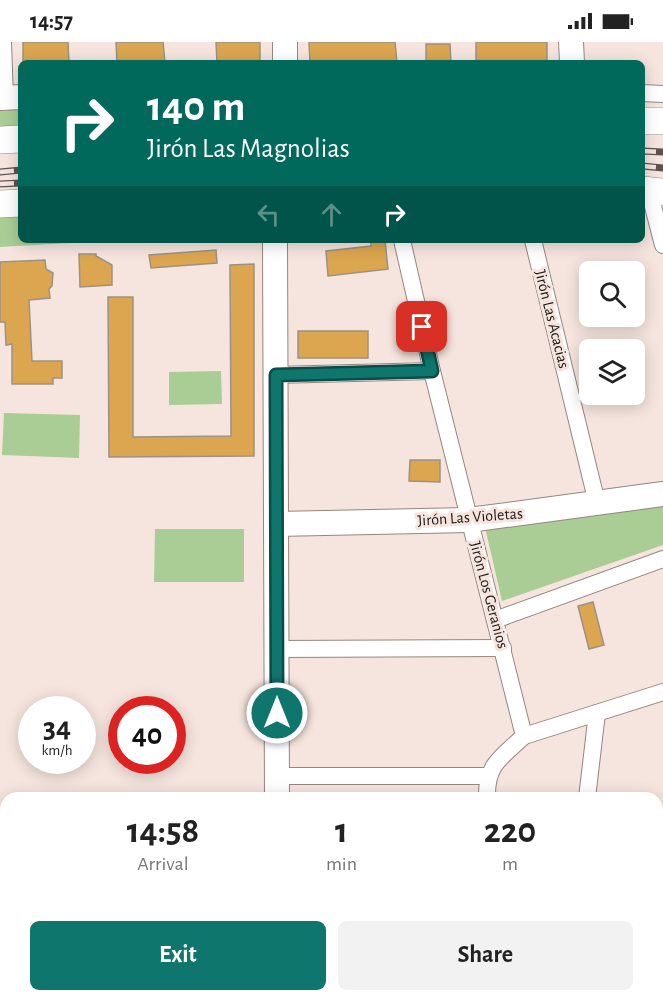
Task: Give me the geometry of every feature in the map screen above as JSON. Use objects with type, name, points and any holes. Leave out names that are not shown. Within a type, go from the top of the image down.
[{"type":"main road","points":[[645,121],[663,122]]},
{"type":"main road","points":[[0,141],[18,140]]},
{"type":"main road","points":[[0,204],[18,203]]},
{"type":"street","points":[[3,42],[9,98]]},
{"type":"street","points":[[285,42],[285,60]]},
{"type":"street","points":[[572,42],[572,60]]},
{"type":"street","points":[[645,93],[663,94]]},
{"type":"street","points":[[651,191],[663,245]]},
{"type":"street","points":[[275,243],[277,787],[488,776]]},
{"type":"street","name":"Jirón Los Geranios","points":[[403,243],[432,371],[524,736]]},
{"type":"street","name":"Jirón Las Acacias","points":[[534,243],[597,503]]},
{"type":"street","points":[[276,375],[432,371]]},
{"type":"street","name":"Jirón Las Violetas","points":[[276,524],[469,520],[663,494]]},
{"type":"street","points":[[495,620],[663,559]]},
{"type":"street","points":[[277,650],[503,648]]},
{"type":"street","points":[[487,792],[488,776],[497,762],[524,736],[663,692]]},
{"type":"street","points":[[588,792],[597,714]]},
{"type":"green space","points":[[18,109],[18,130],[0,131],[0,111]]},
{"type":"green space","points":[[18,209],[18,243],[69,243],[0,247],[0,210]]},
{"type":"green space","points":[[221,371],[222,404],[169,405],[169,372]]},
{"type":"green space","points":[[4,413],[80,415],[79,458],[2,455]]},
{"type":"green space","points":[[663,503],[663,545],[502,601],[484,523]]},
{"type":"green space","points":[[155,529],[244,529],[244,582],[154,582]]},
{"type":"building","points":[[23,42],[68,42],[69,60],[23,60]]},
{"type":"building","points":[[116,42],[163,42],[165,60],[117,60]]},
{"type":"building","points":[[216,42],[260,42],[260,60],[217,60]]},
{"type":"building","points":[[309,42],[395,42],[397,60],[310,60]]},
{"type":"building","points":[[476,42],[547,42],[547,60],[476,60]]},
{"type":"building","points":[[426,44],[450,44],[451,60],[426,60]]},
{"type":"building","points":[[371,243],[385,243],[388,269],[328,276],[326,251],[371,246]]},
{"type":"building","points":[[216,250],[217,263],[151,268],[149,255]]},
{"type":"building","points":[[79,254],[96,254],[112,265],[112,285],[80,287]]},
{"type":"building","points":[[45,260],[46,269],[53,273],[52,286],[49,289],[50,298],[29,300],[32,361],[62,361],[62,378],[53,378],[53,384],[12,384],[12,344],[6,345],[5,322],[0,322],[0,262]]},
{"type":"building","points":[[254,264],[254,456],[109,457],[108,297],[133,297],[133,437],[231,436],[230,265]]},
{"type":"building","points":[[298,331],[368,331],[368,358],[298,358]]},
{"type":"building","points":[[410,460],[440,460],[440,482],[409,481]]},
{"type":"building","points":[[593,602],[604,645],[589,649],[578,606]]},
{"type":"railway","points":[[645,151],[663,152]]},
{"type":"railway","points":[[645,166],[663,168]]},
{"type":"railway","points":[[0,172],[18,170]]},
{"type":"railway","points":[[0,184],[18,183]]},
{"type":"route","points":[[277,713],[276,375],[432,371],[422,327]]}]
